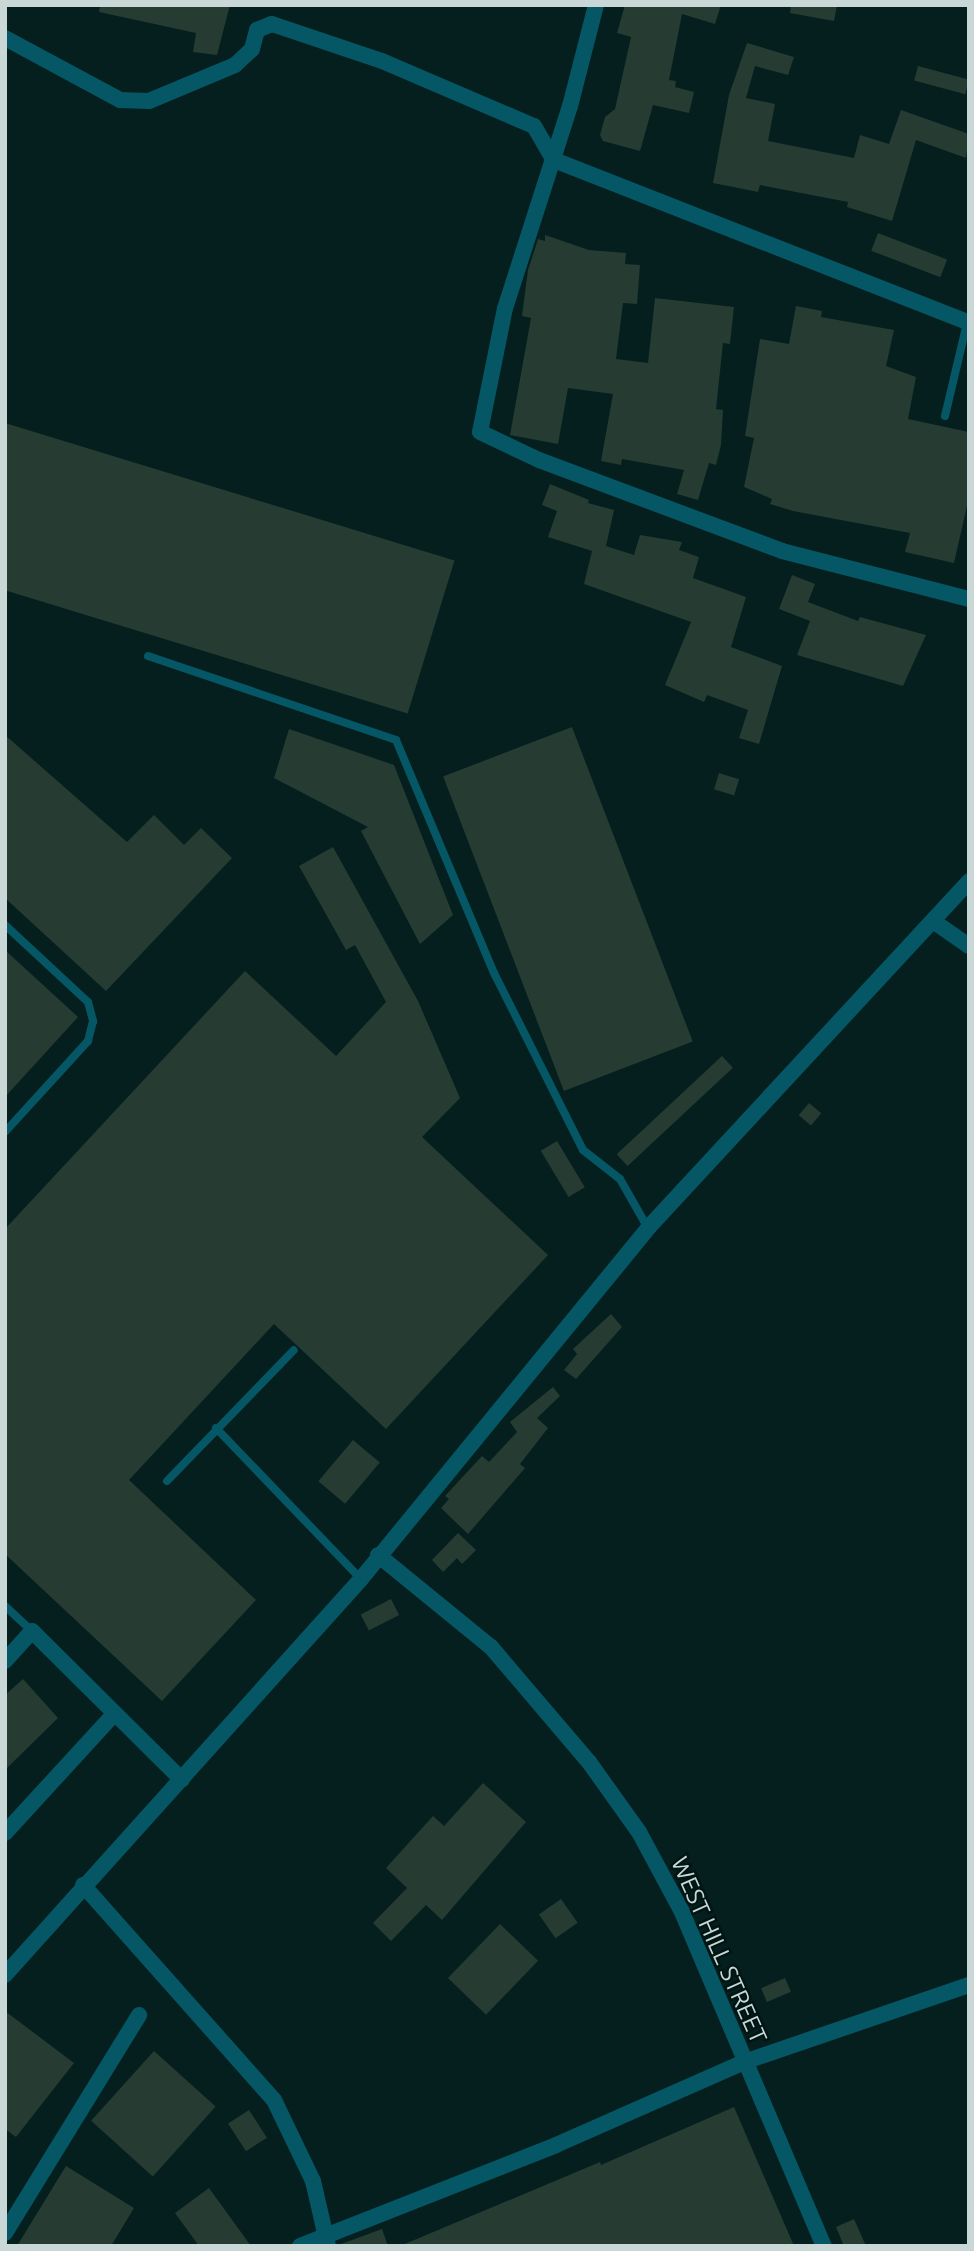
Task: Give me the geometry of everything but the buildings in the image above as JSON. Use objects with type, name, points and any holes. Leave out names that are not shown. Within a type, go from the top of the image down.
[{"type":"street","points":[[596,5],[554,160],[505,308],[480,432],[540,460],[782,551],[969,599]]},
{"type":"street","points":[[5,38],[120,100],[149,101],[235,65],[252,49],[257,30],[272,24],[382,61],[534,126],[554,160],[968,323]]},
{"type":"street","points":[[5,1975],[360,1579],[648,1228],[969,881]]},
{"type":"street","points":[[933,921],[969,946]]},
{"type":"street","name":"WEST HILL STREET","points":[[378,1555],[491,1647],[604,1782],[639,1832],[682,1912],[824,2246]]},
{"type":"street","points":[[5,1661],[32,1631],[182,1780]]},
{"type":"street","points":[[5,1833],[113,1714]]},
{"type":"street","points":[[83,1885],[274,2100],[313,2181],[327,2240]]},
{"type":"street","points":[[300,2246],[327,2240],[556,2145],[744,2062],[969,1985]]},
{"type":"street","points":[[5,2233],[139,2015]]},
{"type":"lane","points":[[945,416],[968,323]]},
{"type":"lane","points":[[148,656],[396,740],[494,973],[583,1150],[620,1179],[648,1228]]},
{"type":"lane","points":[[5,925],[88,1002],[93,1021],[88,1041],[5,1132]]},
{"type":"lane","points":[[167,1481],[294,1350]]},
{"type":"lane","points":[[216,1428],[360,1579]]},
{"type":"lane","points":[[5,1606],[32,1631]]}]
